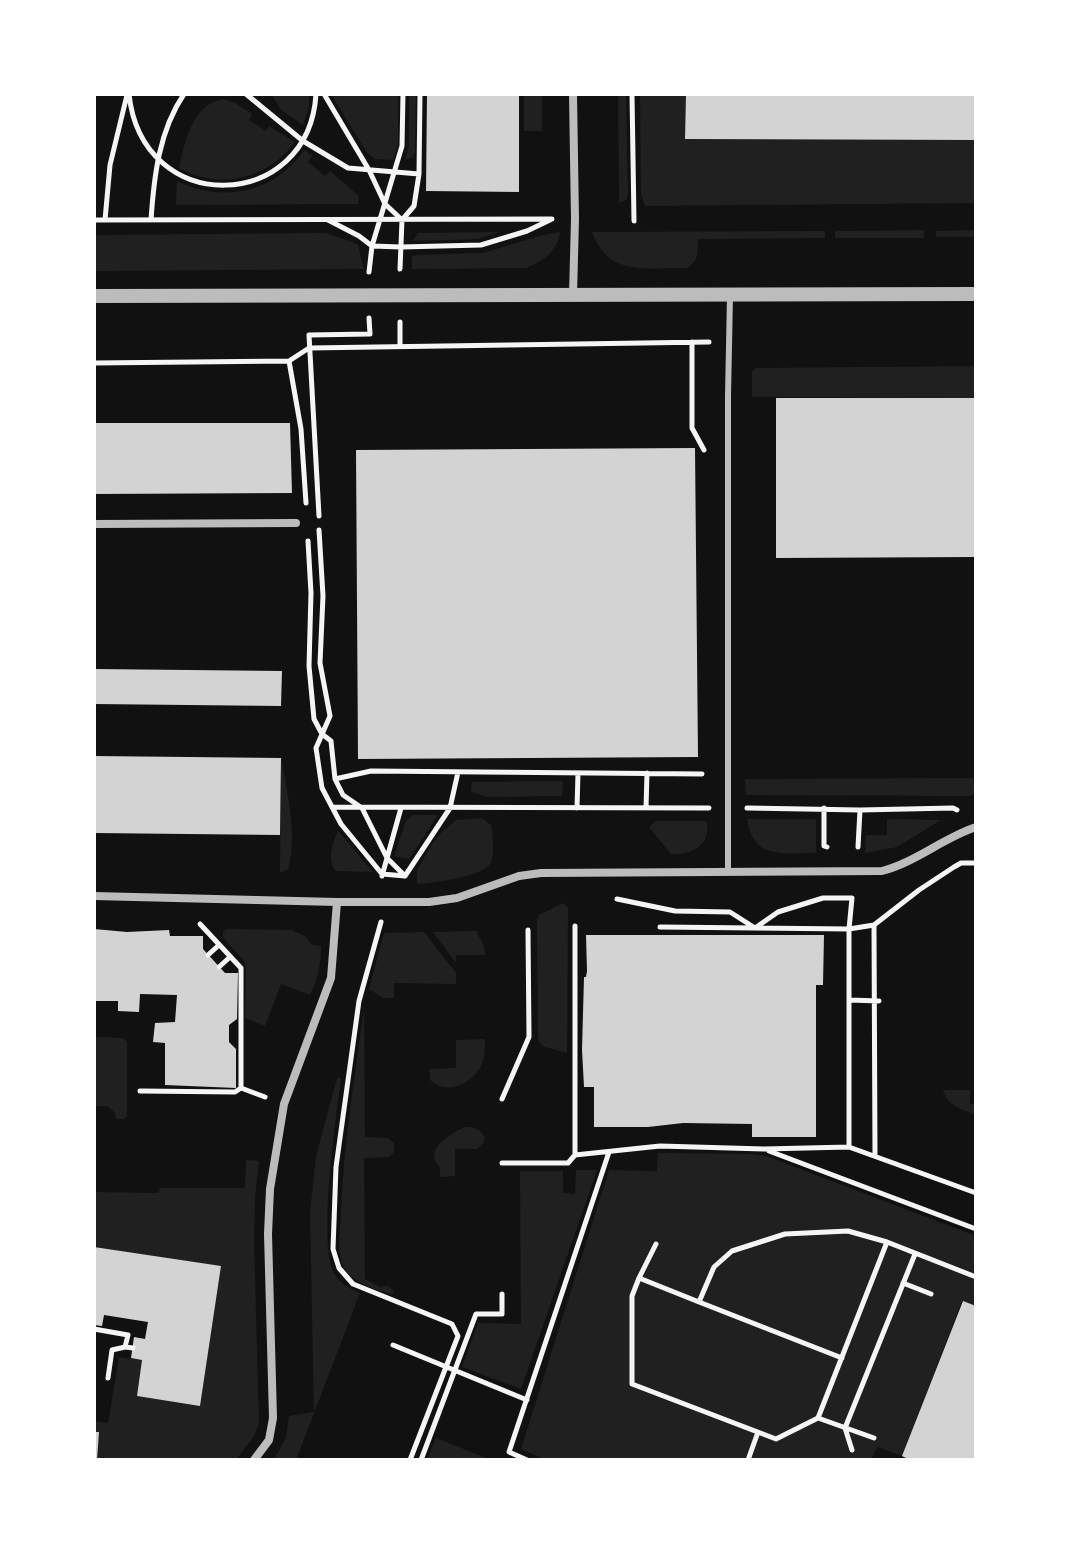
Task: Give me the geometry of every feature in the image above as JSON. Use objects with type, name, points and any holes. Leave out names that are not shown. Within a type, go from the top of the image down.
[{"type":"street","points":[[573,94],[573,295]]},
{"type":"street","points":[[94,296],[976,294]]},
{"type":"street","points":[[94,524],[296,523]]},
{"type":"street","points":[[94,896],[429,902],[457,898],[519,876],[541,873],[882,871],[908,862],[976,827]]},
{"type":"street","points":[[254,1460],[269,1440],[273,1418],[268,1234],[270,1189],[284,1104],[331,978],[337,902]]},
{"type":"lane","points":[[728,872],[730,295]]},
{"type":"path","points":[[128,94],[131,115],[141,139],[158,159],[179,175],[214,185],[250,182],[282,165],[303,141],[315,110],[316,94]]},
{"type":"path","points":[[105,220],[110,165],[128,94]]},
{"type":"path","points":[[151,220],[158,159],[168,124],[184,94]]},
{"type":"path","points":[[246,94],[303,141],[348,168],[419,174]]},
{"type":"path","points":[[324,94],[369,170],[385,204],[402,220]]},
{"type":"path","points":[[369,271],[372,246],[402,146],[403,94]]},
{"type":"path","points":[[400,269],[402,220],[414,206],[419,174],[420,94]]},
{"type":"path","points":[[632,94],[634,221]]},
{"type":"path","points":[[94,220],[327,219],[402,220],[552,219],[527,231],[481,245],[401,247],[372,246],[327,219]]},
{"type":"path","points":[[400,322],[400,346]]},
{"type":"path","points":[[370,334],[309,335],[323,596],[320,663],[330,716],[316,748],[322,788],[341,824],[382,874],[405,876]]},
{"type":"path","points":[[94,363],[289,361],[309,348],[730,341]]},
{"type":"path","points":[[692,342],[692,428],[704,449],[704,464]]},
{"type":"path","points":[[289,361],[301,429],[306,504]]},
{"type":"path","points":[[308,533],[311,593],[309,666],[314,719],[322,734],[331,741],[335,779],[343,795],[362,808],[387,858],[405,876]]},
{"type":"path","points":[[335,779],[371,771],[647,773],[702,774],[702,785]]},
{"type":"path","points":[[405,876],[450,808],[458,772]]},
{"type":"path","points":[[577,808],[578,773]]},
{"type":"path","points":[[646,808],[647,773]]},
{"type":"path","points":[[703,796],[703,808]]},
{"type":"path","points":[[332,807],[953,808],[965,813]]},
{"type":"path","points":[[382,874],[401,808]]},
{"type":"path","points":[[824,808],[824,846],[838,847]]},
{"type":"path","points":[[660,927],[849,929],[874,925],[954,867],[961,863],[976,863]]},
{"type":"path","points":[[603,896],[675,911],[730,912],[755,928]]},
{"type":"path","points":[[755,928],[778,912],[823,898],[852,898],[849,929],[849,1147]]},
{"type":"path","points":[[200,924],[241,968],[241,1088]]},
{"type":"path","points":[[874,925],[877,1000],[875,1156]]},
{"type":"path","points":[[381,926],[359,1001],[336,1167],[333,1249],[339,1268],[353,1284],[452,1324],[458,1336],[410,1460]]},
{"type":"path","points":[[502,1163],[568,1163],[575,1155],[575,926]]},
{"type":"path","points":[[681,927],[682,935]]},
{"type":"path","points":[[502,1099],[529,1037],[528,930]]},
{"type":"path","points":[[208,955],[219,945]]},
{"type":"path","points":[[219,967],[231,956]]},
{"type":"path","points":[[850,1000],[877,1000]]},
{"type":"path","points":[[241,1088],[284,1104]]},
{"type":"path","points":[[140,1091],[235,1092],[241,1088]]},
{"type":"path","points":[[575,1155],[660,1146],[764,1149],[849,1147],[976,1193]]},
{"type":"path","points":[[764,1149],[976,1229]]},
{"type":"path","points":[[527,1460],[509,1452],[609,1152]]},
{"type":"path","points":[[699,1302],[714,1267],[732,1251],[785,1234],[848,1231],[887,1242],[976,1277]]},
{"type":"path","points":[[656,1244],[632,1296],[632,1384],[776,1439],[818,1418],[887,1242]]},
{"type":"path","points":[[852,1450],[845,1428],[915,1254]]},
{"type":"path","points":[[639,1278],[842,1358]]},
{"type":"path","points":[[903,1283],[931,1294]]},
{"type":"path","points":[[421,1460],[476,1314],[502,1314],[502,1294]]},
{"type":"path","points":[[94,1329],[128,1335],[125,1347]]},
{"type":"path","points":[[393,1345],[527,1400]]},
{"type":"path","points":[[108,1378],[112,1350],[133,1348]]},
{"type":"path","points":[[818,1418],[874,1438]]},
{"type":"path","points":[[748,1460],[758,1432]]},
{"type":"shaded area","points":[[309,94],[309,107],[303,125],[281,110],[272,95]]},
{"type":"shaded area","points":[[331,94],[398,94],[398,145],[393,160],[375,159],[367,153]]},
{"type":"shaded area","points":[[409,94],[416,94],[415,152],[413,157],[405,160],[409,145]]},
{"type":"shaded area","points":[[524,94],[542,94],[542,131],[524,131]]},
{"type":"shaded area","points":[[618,94],[626,94],[628,195],[626,200],[619,203]]},
{"type":"shaded area","points":[[640,94],[686,94],[686,139],[976,140],[976,203],[645,206],[641,194]]},
{"type":"shaded area","points":[[223,99],[252,114],[249,120],[266,131],[269,126],[295,142],[271,165],[242,178],[210,179],[179,168],[187,136],[197,116],[212,103]]},
{"type":"shaded area","points":[[305,150],[312,156],[308,162],[325,176],[330,171],[359,196],[358,204],[176,205],[177,181],[202,190],[241,191],[265,184],[281,174]]},
{"type":"shaded area","points":[[924,230],[924,238],[835,238],[835,231]]},
{"type":"shaded area","points":[[976,230],[976,237],[936,237],[936,231]]},
{"type":"shaded area","points":[[825,231],[825,238],[698,239],[697,256],[686,268],[643,268],[619,263],[599,247],[592,232]]},
{"type":"shaded area","points":[[499,232],[479,239],[413,241],[418,233]]},
{"type":"shaded area","points":[[560,232],[549,255],[526,268],[412,269],[412,257],[416,255],[483,253]]},
{"type":"shaded area","points":[[325,233],[358,245],[364,269],[94,271],[94,235]]},
{"type":"shaded area","points":[[976,366],[976,398],[752,397],[752,372],[756,368]]},
{"type":"shaded area","points":[[281,758],[292,843],[288,869],[280,873]]},
{"type":"shaded area","points":[[976,778],[976,794],[969,796],[746,795],[745,779]]},
{"type":"shaded area","points":[[563,781],[562,796],[488,797],[471,792],[472,782]]},
{"type":"shaded area","points":[[413,815],[438,815],[409,859],[394,856],[406,821]]},
{"type":"shaded area","points":[[482,818],[492,826],[490,864],[467,876],[417,884],[417,870],[443,831],[456,820]]},
{"type":"shaded area","points":[[747,819],[816,819],[816,853],[781,853],[763,848],[750,832]]},
{"type":"shaded area","points":[[887,819],[941,820],[897,847],[865,853],[866,835],[887,835]]},
{"type":"shaded area","points":[[656,821],[706,821],[706,836],[693,851],[671,854],[649,827]]},
{"type":"shaded area","points":[[338,831],[373,872],[336,871],[331,857]]},
{"type":"shaded area","points":[[563,903],[568,907],[567,1053],[542,1046],[538,1040],[537,920],[539,915]]},
{"type":"shaded area","points":[[292,930],[305,936],[312,945],[321,946],[318,971],[310,995],[281,984],[265,1026],[245,1018],[246,968],[244,961],[223,937],[223,931]]},
{"type":"shaded area","points":[[476,931],[485,955],[456,955],[456,963],[433,932]]},
{"type":"shaded area","points":[[424,932],[456,973],[456,984],[394,983],[394,998],[383,998],[369,989],[384,933]]},
{"type":"shaded area","points":[[364,1008],[365,1137],[388,1138],[394,1143],[394,1152],[389,1157],[364,1158],[365,1279],[380,1287],[387,1286],[394,1290],[393,1294],[354,1278],[342,1263],[340,1250],[347,1137]]},
{"type":"shaded area","points":[[94,1037],[123,1038],[127,1042],[127,1116],[124,1119],[116,1119],[107,1106],[94,1106]]},
{"type":"shaded area","points":[[485,1039],[482,1063],[465,1083],[444,1087],[430,1080],[429,1069],[456,1068],[456,1040]]},
{"type":"shaded area","points":[[337,1078],[341,1078],[328,1210],[330,1260],[337,1278],[360,1293],[296,1460],[274,1460],[286,1437],[289,1416],[314,1412],[310,1212],[316,1156]]},
{"type":"shaded area","points":[[943,1090],[970,1090],[970,1104],[976,1104],[976,1115],[952,1103]]},
{"type":"shaded area","points":[[465,1127],[481,1132],[485,1138],[483,1143],[477,1149],[455,1149],[455,1176],[440,1177],[440,1167],[434,1155],[436,1149],[446,1138]]},
{"type":"shaded area","points":[[658,1153],[766,1156],[976,1236],[976,1272],[971,1278],[976,1281],[976,1306],[962,1301],[902,1456],[877,1447],[871,1460],[546,1460],[521,1449],[609,1170],[657,1171]]},
{"type":"shaded area","points":[[246,1160],[259,1161],[254,1241],[259,1423],[254,1436],[236,1460],[97,1460],[99,1433],[94,1432],[94,1421],[108,1423],[119,1357],[142,1360],[137,1396],[200,1405],[221,1267],[94,1247],[94,1192],[158,1193],[160,1188],[245,1188]]},
{"type":"shaded area","points":[[576,1170],[597,1170],[521,1389],[462,1367],[478,1323],[521,1324],[520,1171],[563,1171],[563,1193],[575,1194]]},
{"type":"shaded area","points":[[436,1438],[489,1459],[489,1460],[427,1460]]},
{"type":"building","points":[[427,94],[519,94],[519,192],[426,191]]},
{"type":"building","points":[[686,94],[976,94],[976,140],[685,139]]},
{"type":"building","points":[[776,398],[976,398],[976,557],[776,558]]},
{"type":"building","points":[[94,423],[290,423],[292,493],[94,494]]},
{"type":"building","points":[[695,448],[698,757],[358,759],[356,450]]},
{"type":"building","points":[[94,669],[282,671],[281,706],[94,704]]},
{"type":"building","points":[[94,756],[281,758],[280,835],[94,833]]},
{"type":"building","points":[[94,929],[127,932],[169,930],[170,936],[203,936],[203,949],[225,973],[238,973],[237,1019],[229,1025],[229,1042],[236,1049],[236,1088],[165,1085],[165,1043],[153,1042],[155,1023],[175,1022],[177,995],[140,994],[139,1012],[118,1011],[118,1001],[94,1001]]},
{"type":"building","points":[[586,935],[824,935],[823,985],[816,985],[816,1137],[752,1137],[752,1124],[594,1127],[594,1087],[584,1087],[582,1050]]},
{"type":"building","points":[[94,1247],[221,1266],[200,1406],[137,1396],[142,1360],[131,1358],[134,1337],[145,1339],[148,1322],[104,1315],[102,1326],[94,1325]]},
{"type":"building","points":[[963,1301],[976,1306],[976,1460],[910,1460],[902,1456]]},
{"type":"building","points":[[94,1432],[99,1432],[97,1460],[94,1460]]}]
